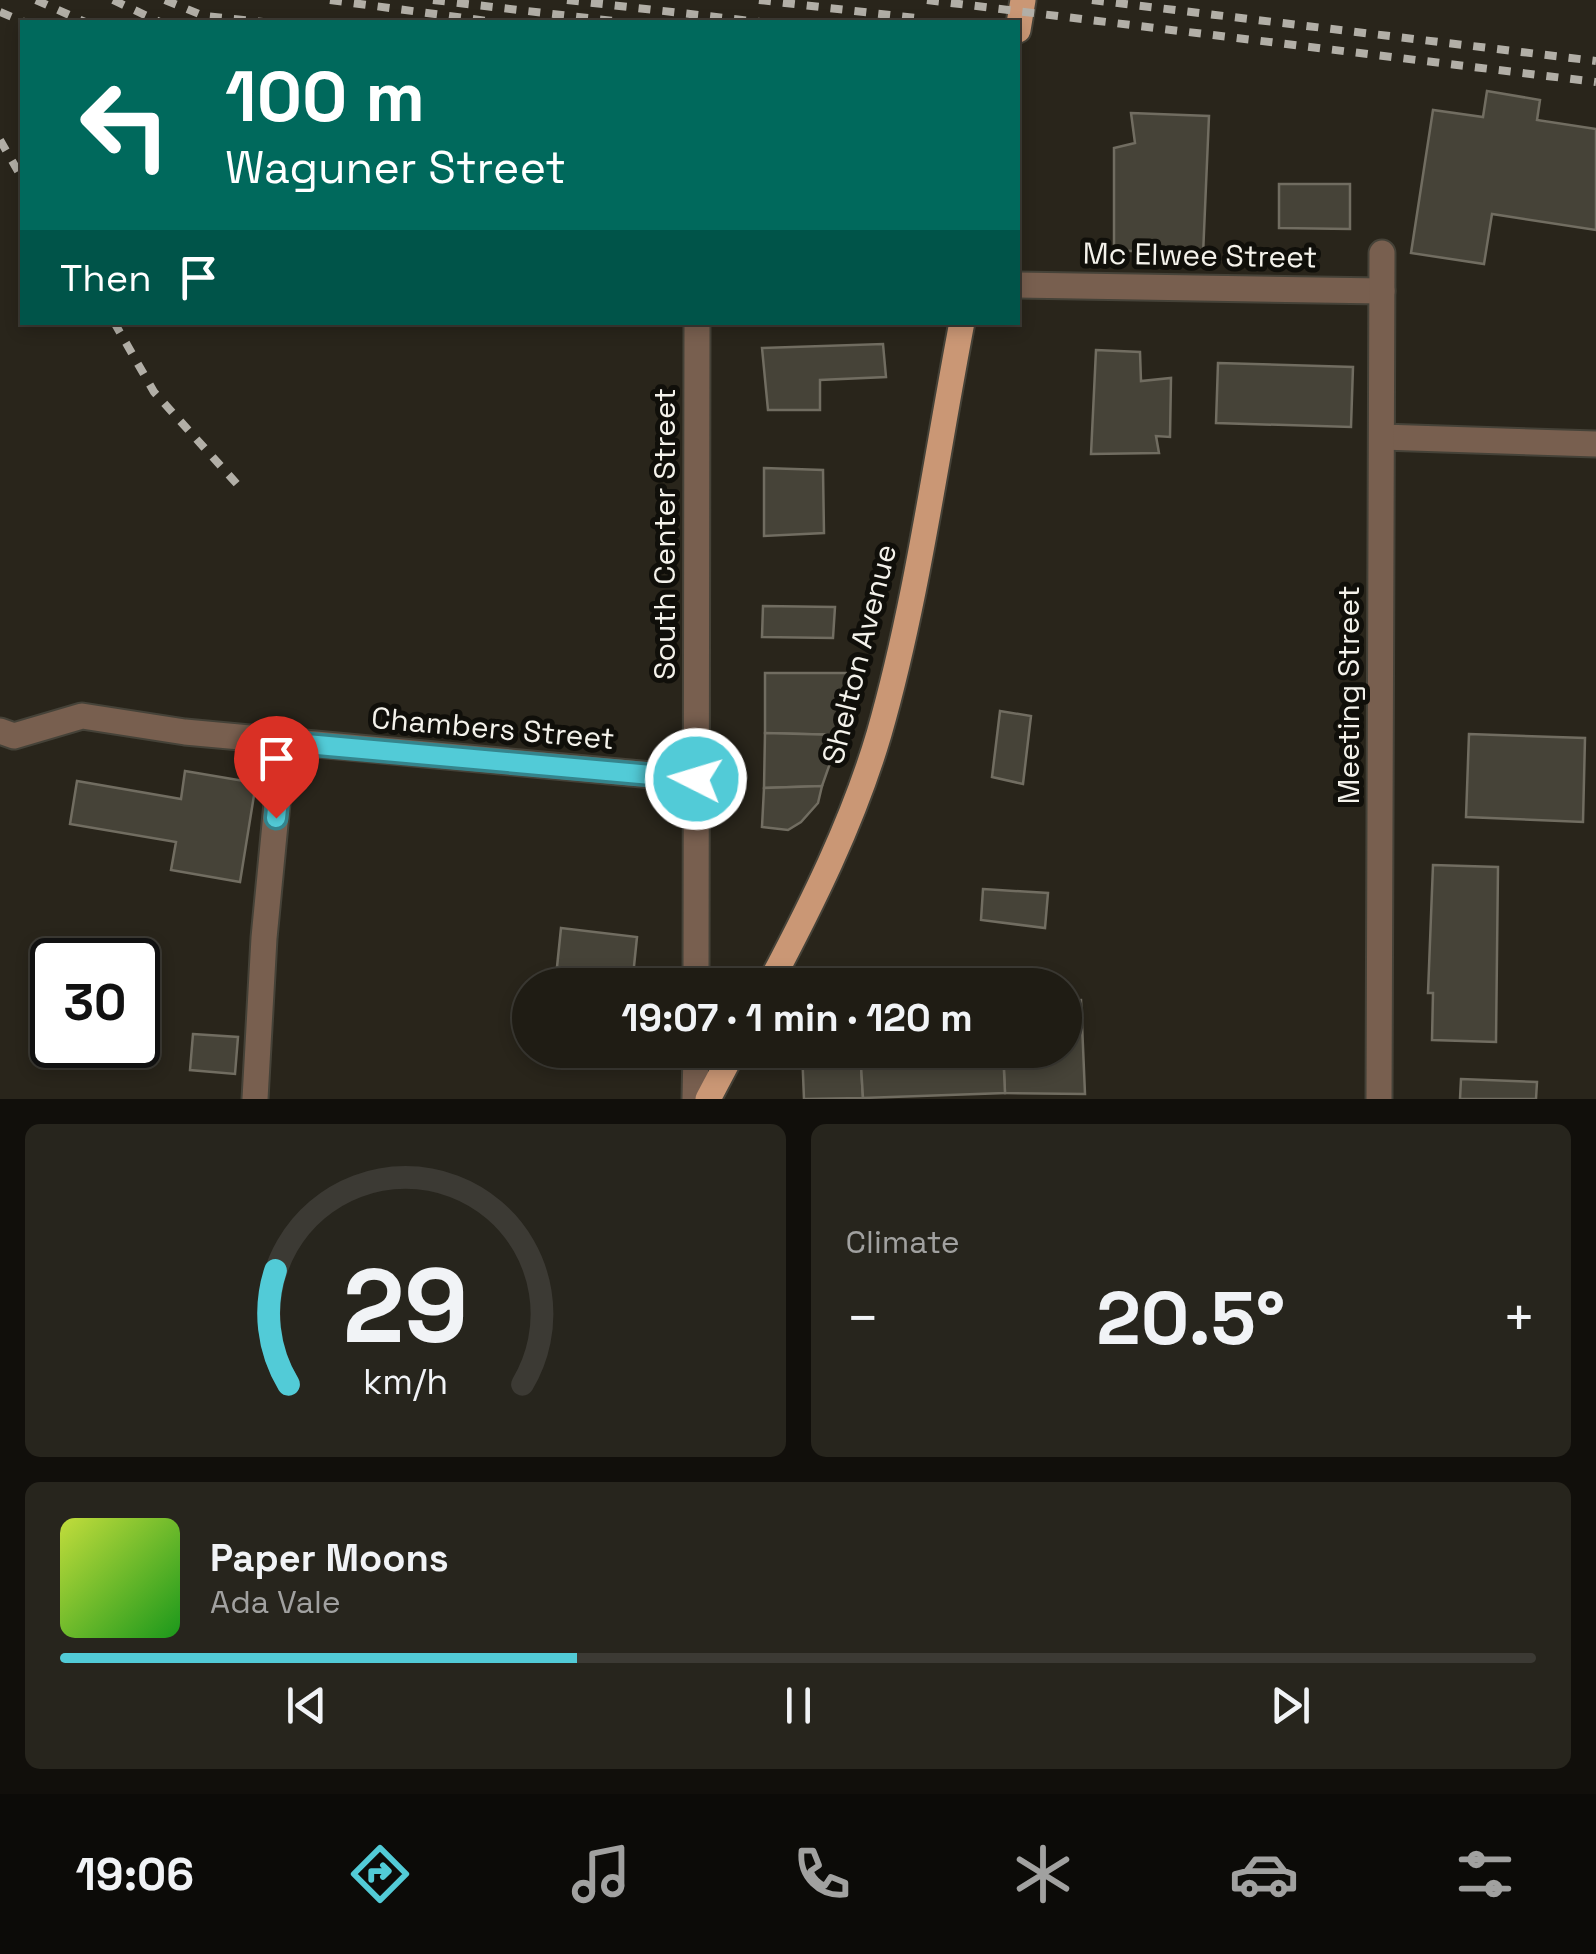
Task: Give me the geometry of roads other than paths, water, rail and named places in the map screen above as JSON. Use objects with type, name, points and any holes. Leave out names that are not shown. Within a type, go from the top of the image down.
[{"type":"main road","name":"Shelton Avenue","points":[[778,968],[836,852],[879,734],[907,613],[961,325]]},
{"type":"main road","points":[[708,1099],[724,1068]]},
{"type":"street","name":"Meeting Street","points":[[1378,1099],[1382,253]]},
{"type":"street","name":"Mc Elwee Street","points":[[1020,285],[1382,291]]},
{"type":"street","name":"South Center Street","points":[[696,968],[697,325]]},
{"type":"street","points":[[1382,438],[1596,444]]},
{"type":"street","name":"Chambers Street","points":[[0,732],[14,736],[82,716],[185,732],[696,779]]},
{"type":"street","points":[[256,1099],[264,938],[284,742]]},
{"type":"street","points":[[696,1068],[696,1099]]},
{"type":"railway","points":[[36,0],[81,20]]},
{"type":"railway","points":[[113,0],[156,20]]},
{"type":"railway","points":[[165,0],[204,16],[243,20]]},
{"type":"railway","points":[[330,0],[480,20]]},
{"type":"railway","points":[[433,0],[605,20]]},
{"type":"railway","points":[[567,0],[742,20]]},
{"type":"railway","points":[[759,0],[916,18]]},
{"type":"railway","points":[[927,0],[1596,82]]},
{"type":"railway","points":[[1092,0],[1596,61]]},
{"type":"railway","points":[[0,12],[20,20]]},
{"type":"railway","points":[[0,140],[20,175]]},
{"type":"railway","points":[[116,325],[154,392],[237,484]]}]
